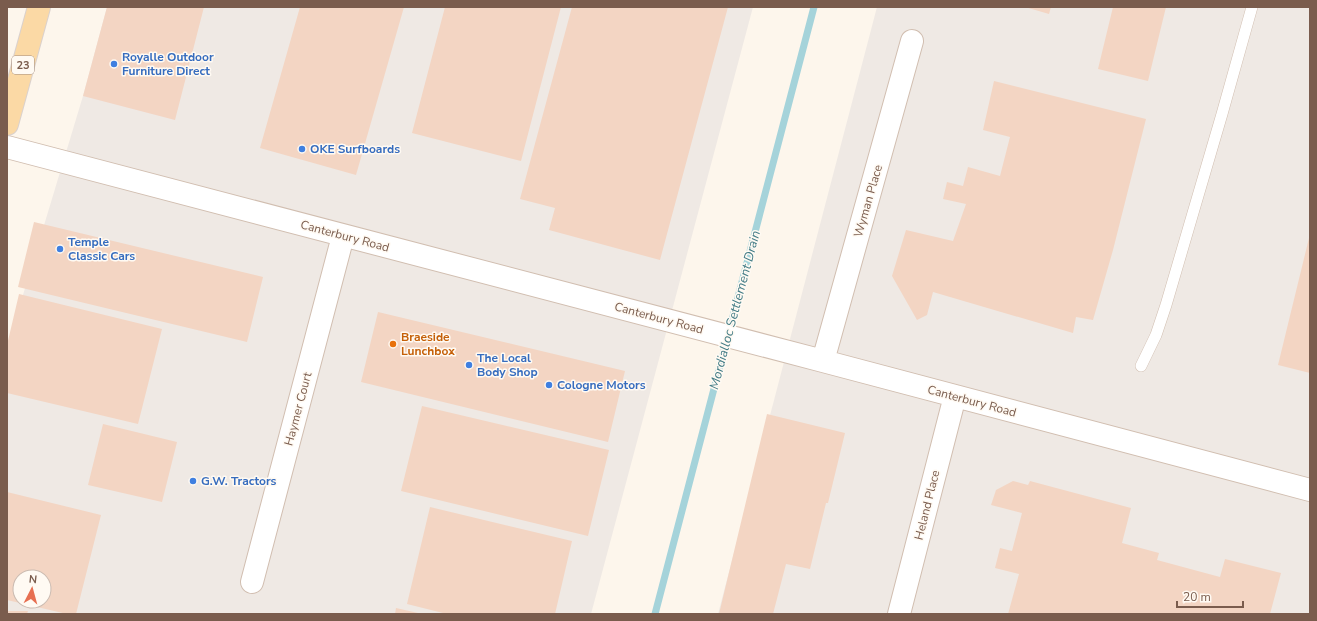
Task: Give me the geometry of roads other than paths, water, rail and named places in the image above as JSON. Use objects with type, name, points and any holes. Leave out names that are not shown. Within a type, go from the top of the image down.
[{"type":"main road","name":"23","points":[[7,124],[38,7]]},
{"type":"street","name":"Wyman Place","points":[[823,361],[912,42]]},
{"type":"street","name":"Canterbury Road","points":[[7,148],[1310,490]]},
{"type":"street","name":"Haymer Court","points":[[252,582],[343,236]]},
{"type":"street","name":"Heland Place","points":[[899,614],[955,396]]},
{"type":"lane","points":[[1141,366],[1156,335],[1168,298],[1252,7]]},
{"type":"waterway","name":"Mordialloc Settlement Drain","points":[[655,614],[814,7]]},
{"type":"place","name":"Royalle Outdoor Furniture Direct","points":[[114,64]]},
{"type":"place","name":"OKE Surfboards","points":[[302,149]]},
{"type":"place","name":"Temple Classic Cars","points":[[60,249]]},
{"type":"place","name":"Braeside Lunchbox","points":[[393,344]]},
{"type":"place","name":"The Local Body Shop","points":[[469,365]]},
{"type":"place","name":"Cologne Motors","points":[[549,385]]},
{"type":"place","name":"G.W. Tractors","points":[[193,481]]}]
